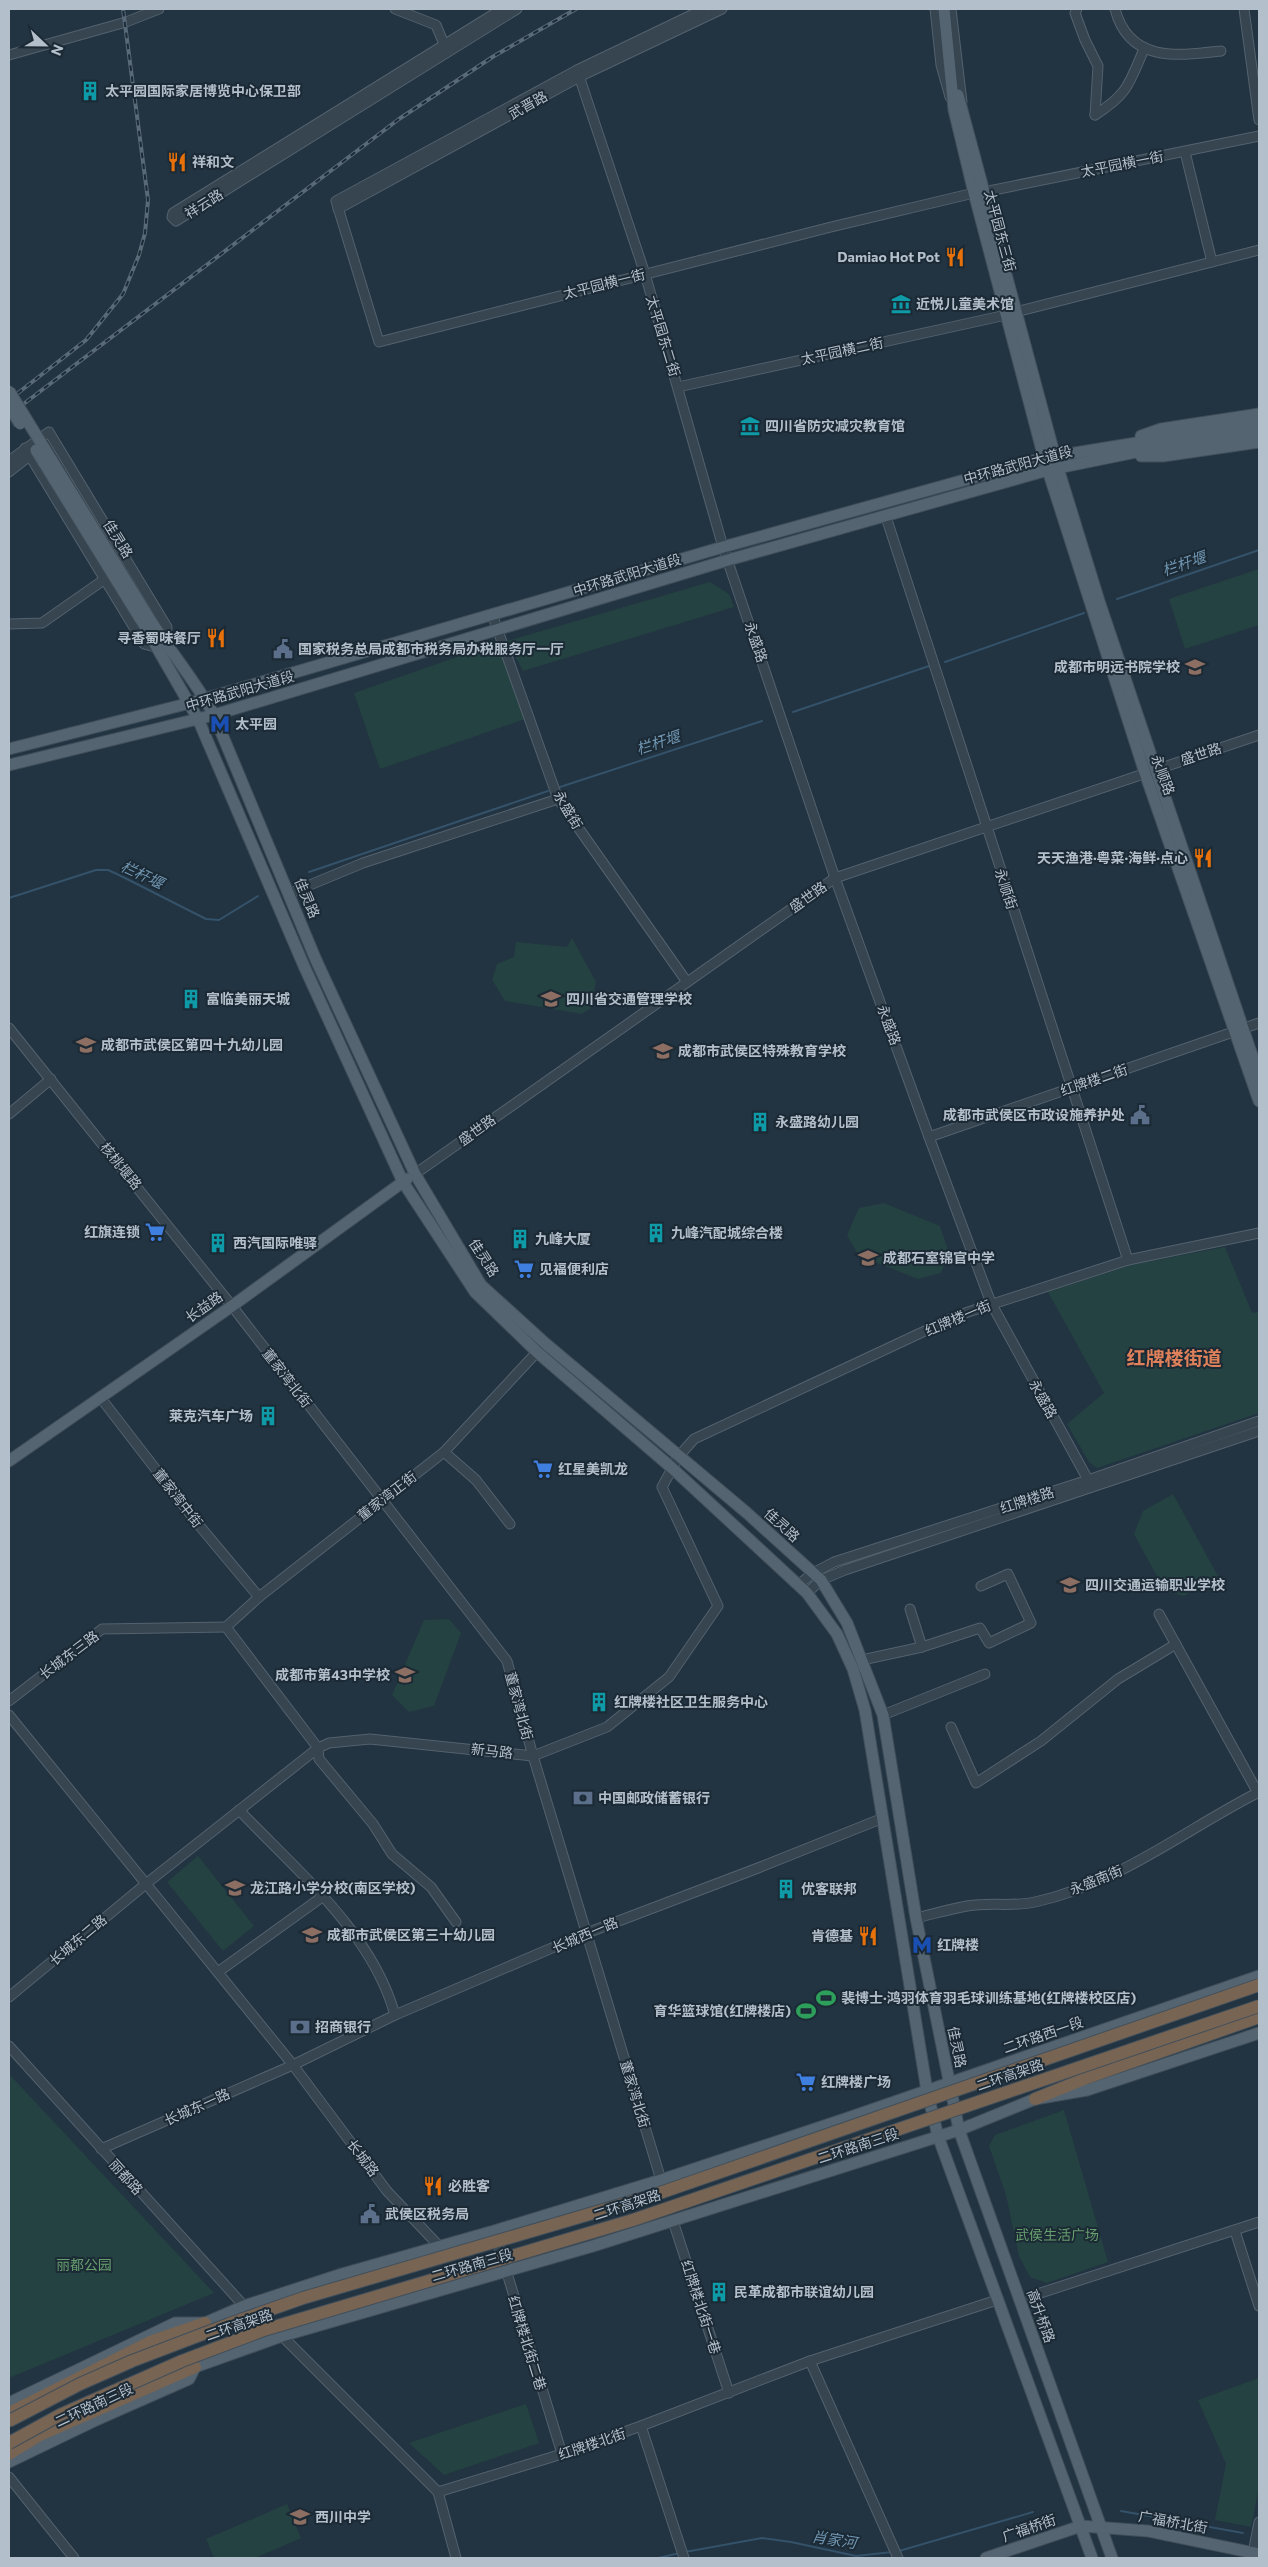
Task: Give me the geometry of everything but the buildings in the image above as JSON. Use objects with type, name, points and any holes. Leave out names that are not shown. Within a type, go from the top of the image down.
[{"type":"highway","name":"二环高架路","points":[[9,2421],[132,2361],[303,2298],[650,2196],[1259,1985]]},
{"type":"highway","name":"二环高架路","points":[[9,2443],[60,2415],[182,2361],[264,2330],[633,2220],[1259,2006]]},
{"type":"highway","points":[[1035,2099],[1089,2077],[1259,2017]]},
{"type":"highway","points":[[9,2414],[150,2342],[205,2323]]},
{"type":"highway","points":[[9,2454],[40,2435],[195,2367]]},
{"type":"main road","name":"太平园东三街","points":[[944,9],[951,72],[958,110],[1050,457]]},
{"type":"main road","name":"佳灵路","points":[[9,391],[144,617]]},
{"type":"main road","name":"佳灵路","points":[[9,406],[162,646],[198,719],[304,966],[403,1182],[475,1292],[537,1352],[672,1468],[802,1589],[837,1634],[853,1669],[865,1710],[927,2091]]},
{"type":"main road","points":[[1117,451],[1161,429],[1259,414]]},
{"type":"main road","name":"中环路武阳大道段","points":[[9,749],[190,703],[724,547],[1050,457],[1117,451],[1259,423]]},
{"type":"main road","name":"中环路武阳大道段","points":[[1162,443],[1259,433]]},
{"type":"main road","points":[[1117,451],[1163,456],[1259,442]]},
{"type":"main road","name":"中环路武阳大道段","points":[[9,765],[214,715],[728,560],[1117,451]]},
{"type":"main road","name":"永顺路","points":[[1050,457],[1150,771],[1239,1030],[1259,1101]]},
{"type":"main road","name":"佳灵路","points":[[162,646],[205,698],[214,715],[316,960],[415,1174],[481,1285],[546,1344],[679,1456],[817,1577],[847,1623],[883,1715],[916,1918],[950,2083]]},
{"type":"main road","points":[[1239,1030],[1259,1076]]},
{"type":"main road","name":"长益路","points":[[9,1461],[232,1306],[415,1174]]},
{"type":"main road","name":"二环路西一段","points":[[927,2091],[1259,1976]]},
{"type":"main road","points":[[959,2130],[1035,2099],[1087,2090],[1259,2033]]},
{"type":"main road","name":"高升桥路","points":[[950,2083],[959,2130],[1112,2558]]},
{"type":"main road","points":[[927,2091],[938,2136],[1092,2558]]},
{"type":"main road","name":"二环路南三段","points":[[9,2403],[175,2322],[205,2323],[244,2306],[342,2274],[494,2231],[661,2180],[927,2091]]},
{"type":"main road","name":"二环路南三段","points":[[9,2462],[96,2420],[189,2380],[195,2367],[282,2336],[673,2221],[959,2130]]},
{"type":"main road","name":"广福桥北街","points":[[1081,2526],[1148,2532],[1256,2553]]},
{"type":"main road","name":"广福桥街","points":[[986,2558],[1081,2526]]},
{"type":"street","points":[[9,56],[126,22],[159,9]]},
{"type":"street","points":[[395,9],[436,25],[444,44]]},
{"type":"street","name":"祥云路","points":[[502,9],[173,213],[172,217],[176,221],[517,9]]},
{"type":"street","name":"武晋路","points":[[336,205],[579,73],[704,9]]},
{"type":"street","name":"武晋路","points":[[579,73],[722,9]]},
{"type":"street","points":[[935,9],[941,65],[958,110]]},
{"type":"street","points":[[951,9],[958,110]]},
{"type":"street","points":[[1077,9],[1075,13],[1084,40],[1098,66],[1095,116],[1115,102],[1126,90],[1144,49]]},
{"type":"street","points":[[1115,9],[1127,34],[1144,49],[1171,55],[1221,51]]},
{"type":"street","points":[[1244,9],[1259,120]]},
{"type":"street","name":"太平园东二街","points":[[579,73],[645,274],[724,547]]},
{"type":"street","name":"太平园横一街","points":[[336,205],[379,342],[831,227],[979,193],[1259,136]]},
{"type":"street","points":[[1185,152],[1212,262]]},
{"type":"street","name":"太平园横二街","points":[[678,387],[1011,313],[1259,250]]},
{"type":"street","points":[[9,472],[27,452],[49,432],[167,627],[162,646],[144,644],[27,452]]},
{"type":"street","points":[[9,461],[27,452]]},
{"type":"street","name":"永顺街","points":[[886,517],[1128,1260]]},
{"type":"street","name":"永盛路","points":[[724,547],[835,878],[991,1303],[1090,1484]]},
{"type":"street","points":[[9,624],[42,623],[104,579]]},
{"type":"street","name":"永盛街","points":[[492,614],[499,629],[558,799],[687,982]]},
{"type":"street","name":"盛世路","points":[[415,1174],[835,878],[1259,735]]},
{"type":"street","points":[[288,894],[363,863],[558,799]]},
{"type":"street","name":"红牌楼二街","points":[[929,1137],[1259,1023]]},
{"type":"street","name":"核桃堰路","points":[[9,1028],[232,1306]]},
{"type":"street","points":[[9,1114],[51,1079]]},
{"type":"street","name":"红牌楼一街","points":[[679,1456],[694,1439],[958,1315],[1128,1260],[1259,1234]]},
{"type":"street","name":"董家湾北街","points":[[232,1306],[507,1661],[533,1756],[661,2180]]},
{"type":"street","name":"董家湾正街","points":[[226,1627],[259,1597],[444,1452],[537,1352]]},
{"type":"street","name":"董家湾中街","points":[[100,1397],[198,1524],[259,1597]]},
{"type":"street","name":"红牌楼路","points":[[1090,1484],[1259,1421]]},
{"type":"street","name":"红牌楼路","points":[[802,1589],[817,1577],[1090,1484],[1259,1431]]},
{"type":"street","points":[[444,1452],[476,1480],[510,1524]]},
{"type":"street","name":"新马路","points":[[146,1883],[318,1748],[329,1743],[370,1739],[533,1756],[607,1727],[669,1677],[718,1606],[662,1487],[679,1456]]},
{"type":"street","points":[[862,1660],[922,1646],[980,1628],[989,1643],[1031,1623],[1008,1574],[981,1586]]},
{"type":"street","points":[[910,1609],[922,1646]]},
{"type":"street","points":[[1159,1614],[1259,1792]]},
{"type":"street","points":[[226,1627],[318,1748],[319,1759],[373,1824],[392,1854],[431,1887],[456,1922]]},
{"type":"street","name":"长城东三路","points":[[9,1701],[102,1629],[226,1627]]},
{"type":"street","points":[[951,1727],[976,1782],[1041,1741],[1118,1679],[1176,1644]]},
{"type":"street","points":[[883,1715],[985,1674]]},
{"type":"street","name":"长城路","points":[[9,1715],[293,2065],[387,2191],[439,2246]]},
{"type":"street","name":"永盛南街","points":[[916,1918],[969,1906],[1004,1906],[1036,1902],[1069,1891],[1134,1865],[1259,1792]]},
{"type":"street","points":[[239,1810],[358,1939],[380,1972],[395,2015]]},
{"type":"street","name":"长城西一路","points":[[293,2065],[395,2015],[587,1933],[884,1818]]},
{"type":"street","name":"长城东二路","points":[[9,1997],[146,1883]]},
{"type":"street","points":[[218,1972],[322,1898]]},
{"type":"street","name":"丽都路","points":[[9,2046],[244,2306]]},
{"type":"street","name":"长城东一路","points":[[101,2149],[293,2065]]},
{"type":"street","name":"红牌楼北街一巷","points":[[673,2221],[730,2393]]},
{"type":"street","points":[[1019,2300],[1259,2222]]},
{"type":"street","name":"红牌楼北街二巷","points":[[494,2231],[562,2454]]},
{"type":"street","points":[[1235,2231],[1259,2306]]},
{"type":"street","name":"红牌楼北街","points":[[438,2492],[562,2454],[810,2362],[997,2300]]},
{"type":"street","points":[[244,2306],[282,2336],[438,2492],[456,2558]]},
{"type":"street","points":[[810,2362],[896,2554]]},
{"type":"street","points":[[641,2426],[682,2554]]},
{"type":"street","points":[[9,2478],[74,2558]]},
{"type":"street","points":[[1256,2553],[1259,2522]]},
{"type":"green space","points":[[1259,569],[1259,625],[1185,649],[1169,599]]},
{"type":"green space","points":[[710,582],[729,594],[734,607],[523,671],[507,641]]},
{"type":"green space","points":[[502,641],[528,718],[380,769],[354,693]]},
{"type":"green space","points":[[572,938],[596,982],[591,1008],[582,1014],[505,1001],[492,980],[497,964],[514,957],[516,942],[567,947]]},
{"type":"green space","points":[[884,1203],[940,1226],[949,1253],[941,1273],[918,1279],[859,1256],[847,1235],[859,1208]]},
{"type":"green space","points":[[1225,1247],[1252,1313],[1259,1312],[1259,1413],[1097,1468],[1089,1462],[1067,1424],[1104,1393],[1048,1292],[1131,1265]]},
{"type":"green space","points":[[1173,1494],[1218,1576],[1184,1596],[1165,1591],[1134,1534],[1143,1511]]},
{"type":"green space","points":[[449,1619],[461,1633],[434,1706],[409,1712],[392,1695],[424,1620]]},
{"type":"green space","points":[[198,1856],[254,1926],[223,1951],[167,1882]]},
{"type":"green space","name":"丽都公园","points":[[9,2074],[214,2293],[9,2378]]},
{"type":"green space","name":"武侯生活广场","points":[[1064,2110],[1108,2262],[1047,2283],[1030,2277],[1019,2256],[1006,2195],[989,2146],[995,2135]]},
{"type":"green space","points":[[1259,2378],[1259,2487],[1251,2527],[1215,2520],[1226,2464],[1198,2400]]},
{"type":"green space","points":[[526,2404],[539,2443],[444,2475],[409,2443]]},
{"type":"green space","points":[[287,2504],[301,2538],[255,2558],[214,2558],[206,2539]]},
{"type":"waterway","name":"栏杆堰","points":[[1117,599],[1259,550]]},
{"type":"waterway","name":"栏杆堰","points":[[945,662],[1084,613]]},
{"type":"waterway","name":"栏杆堰","points":[[793,712],[929,666]]},
{"type":"waterway","name":"栏杆堰","points":[[560,787],[762,721]]},
{"type":"waterway","name":"栏杆堰","points":[[309,872],[548,791]]},
{"type":"waterway","name":"栏杆堰","points":[[9,898],[96,870],[108,870],[206,919],[219,920],[258,896]]},
{"type":"waterway","name":"肖家河","points":[[1121,2511],[1243,2533]]},
{"type":"waterway","name":"肖家河","points":[[899,2551],[1033,2512]]},
{"type":"waterway","name":"肖家河","points":[[685,2552],[762,2538],[791,2542],[856,2556],[892,2552]]},
{"type":"waterway","name":"肖家河","points":[[658,2558],[680,2553]]},
{"type":"railway","points":[[9,400],[86,340],[123,294],[139,255],[145,233],[148,200],[123,9]]},
{"type":"railway","points":[[9,415],[399,119],[494,56],[576,9]]},
{"type":"place","name":"太平园国际家居博览中心保卫部","points":[[90,91]]},
{"type":"place","name":"祥和文","points":[[177,162]]},
{"type":"place","name":"Damiao Hot Pot","points":[[955,257]]},
{"type":"place","name":"近悦儿童美术馆","points":[[901,304]]},
{"type":"place","name":"四川省防灾减灾教育馆","points":[[750,426]]},
{"type":"place","name":"寻香蜀味餐厅","points":[[216,638]]},
{"type":"place","name":"国家税务总局成都市税务局办税服务厅一厅","points":[[283,649]]},
{"type":"place","name":"成都市明远书院学校","points":[[1195,667]]},
{"type":"place","name":"太平园","points":[[220,724]]},
{"type":"place","name":"天天渔港·粤菜·海鲜·点心","points":[[1203,858]]},
{"type":"place","name":"富临美丽天城","points":[[191,999]]},
{"type":"place","name":"四川省交通管理学校","points":[[551,999]]},
{"type":"place","name":"成都市武侯区第四十九幼儿园","points":[[86,1045]]},
{"type":"place","name":"成都市武侯区特殊教育学校","points":[[663,1051]]},
{"type":"place","name":"成都市武侯区市政设施养护处","points":[[1140,1115]]},
{"type":"place","name":"永盛路幼儿园","points":[[760,1122]]},
{"type":"place","name":"红旗连锁","points":[[155,1232]]},
{"type":"place","name":"九峰汽配城综合楼","points":[[656,1233]]},
{"type":"place","name":"九峰大厦","points":[[520,1239]]},
{"type":"place","name":"西汽国际唯驿","points":[[218,1243]]},
{"type":"place","name":"成都石室锦官中学","points":[[868,1258]]},
{"type":"place","name":"见福便利店","points":[[524,1269]]},
{"type":"place","name":"莱克汽车广场","points":[[268,1416]]},
{"type":"place","name":"红星美凯龙","points":[[543,1469]]},
{"type":"place","name":"四川交通运输职业学校","points":[[1070,1585]]},
{"type":"place","name":"成都市第43中学校","points":[[405,1675]]},
{"type":"place","name":"红牌楼社区卫生服务中心","points":[[599,1702]]},
{"type":"place","name":"中国邮政储蓄银行","points":[[583,1798]]},
{"type":"place","name":"龙江路小学分校(南区学校)","points":[[235,1888]]},
{"type":"place","name":"优客联邦","points":[[786,1889]]},
{"type":"place","name":"成都市武侯区第三十幼儿园","points":[[312,1935]]},
{"type":"place","name":"肯德基","points":[[868,1936]]},
{"type":"place","name":"红牌楼","points":[[922,1945]]},
{"type":"place","name":"裴博士·鸿羽体育羽毛球训练基地(红牌楼校区店)","points":[[826,1998]]},
{"type":"place","name":"育华篮球馆(红牌楼店)","points":[[806,2011]]},
{"type":"place","name":"招商银行","points":[[300,2027]]},
{"type":"place","name":"红牌楼广场","points":[[806,2082]]},
{"type":"place","name":"必胜客","points":[[433,2186]]},
{"type":"place","name":"武侯区税务局","points":[[370,2214]]},
{"type":"place","name":"民革成都市联谊幼儿园","points":[[719,2292]]},
{"type":"place","name":"西川中学","points":[[300,2517]]},
{"type":"district","name":"红牌楼街道","points":[[1174,1358]]}]
